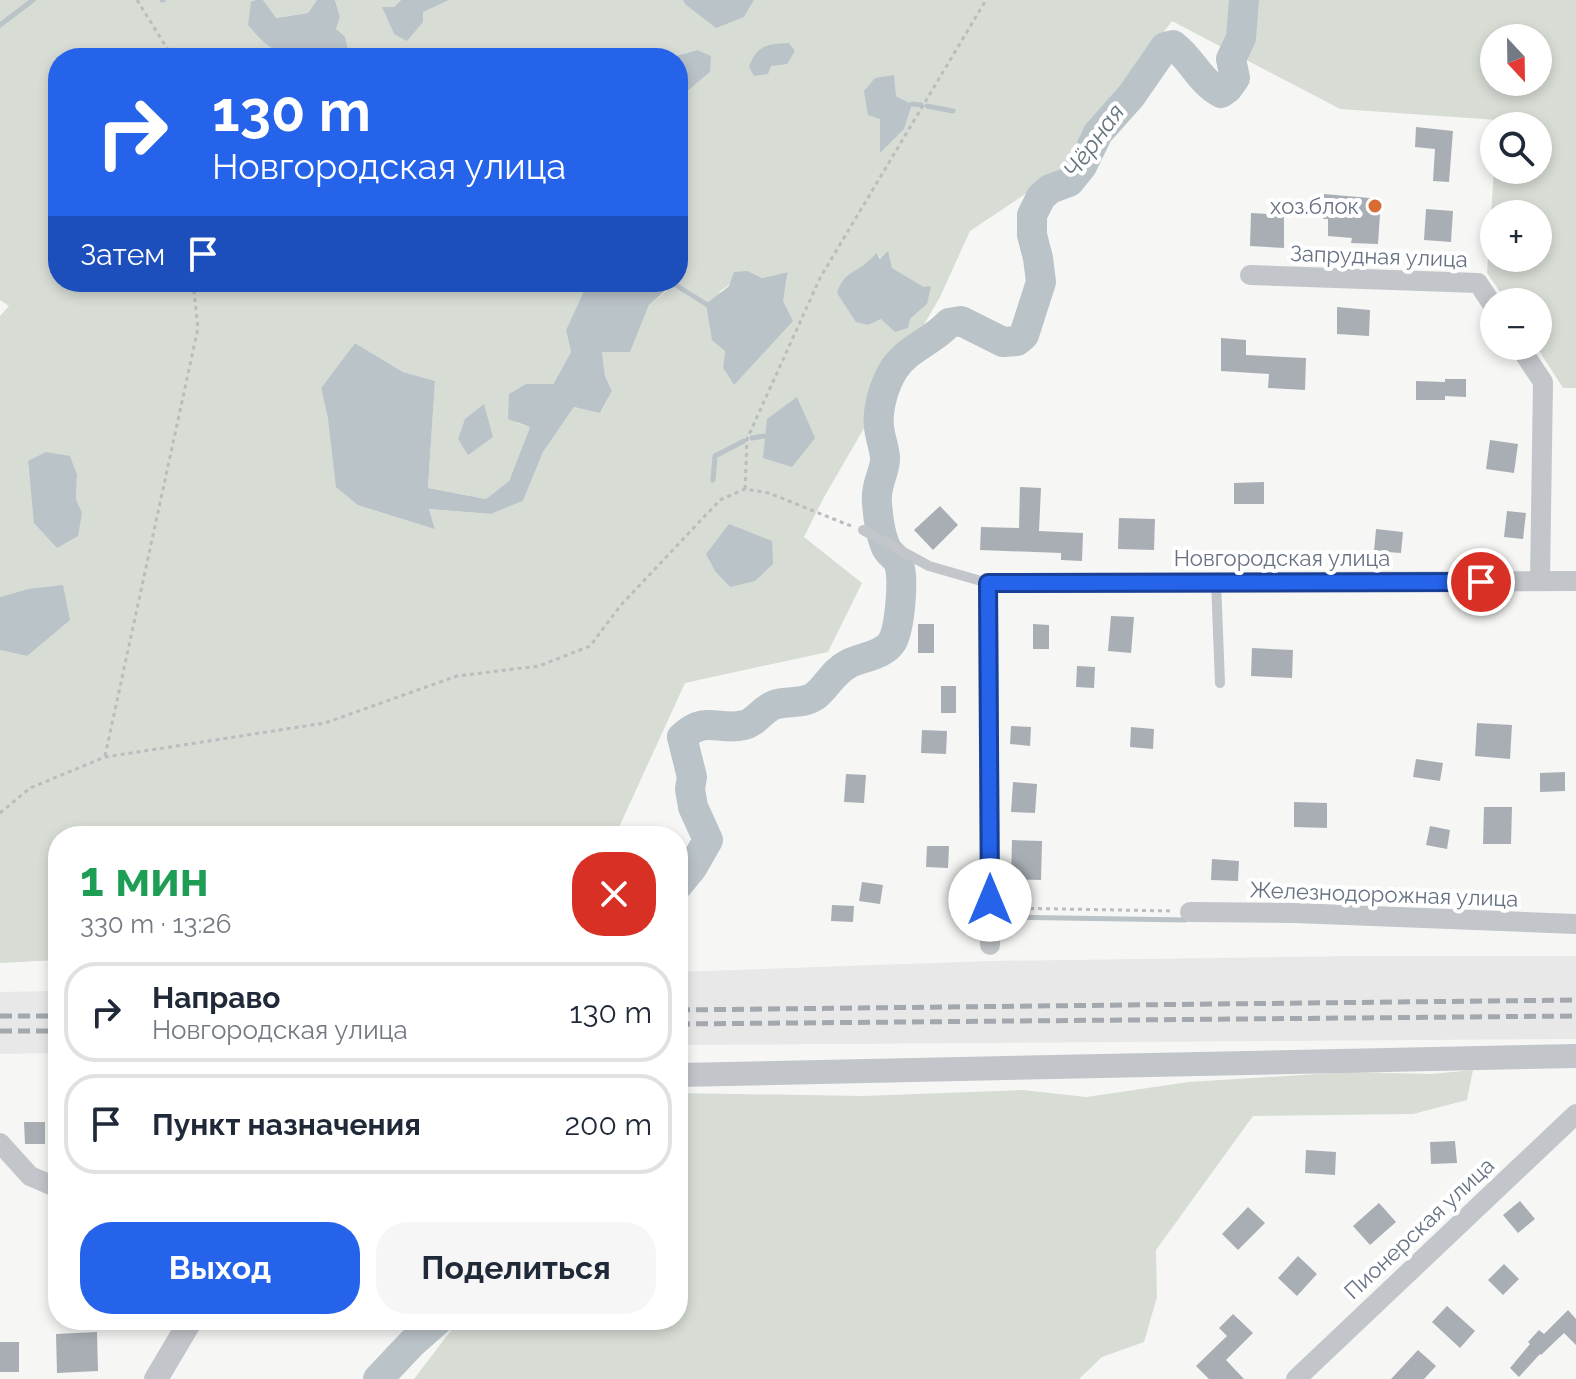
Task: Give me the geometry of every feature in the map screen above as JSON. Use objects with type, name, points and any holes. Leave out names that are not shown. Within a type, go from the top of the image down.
[{"type":"street","name":"Запрудная улица","points":[[1250,275],[1478,283],[1481,288]]},
{"type":"street","points":[[1528,360],[1543,382],[1540,581]]},
{"type":"street","name":"Новгородская улица","points":[[988,583],[1576,581]]},
{"type":"street","points":[[988,583],[990,945]]},
{"type":"street","name":"Железнодорожная улица","points":[[1188,909],[1576,924]]},
{"type":"street","points":[[688,1075],[1576,1056]]},
{"type":"street","name":"Пионерская улица","points":[[1296,1379],[1576,1114]]},
{"type":"street","points":[[0,1143],[30,1176],[48,1184]]},
{"type":"street","points":[[156,1379],[185,1330]]},
{"type":"lane","points":[[863,530],[929,566],[988,583]]},
{"type":"lane","points":[[1216,582],[1220,683]]},
{"type":"path","points":[[137,0],[167,48]]},
{"type":"path","points":[[745,489],[747,439],[820,278],[986,0]]},
{"type":"path","points":[[105,757],[198,328],[194,292]]},
{"type":"path","points":[[0,813],[30,788],[105,757],[325,723],[457,676],[539,666],[590,646],[621,605],[720,500],[745,489],[769,493],[863,530]]},
{"type":"path","points":[[989,892],[1006,908],[1188,909]]},
{"type":"shaded area","points":[[0,0],[256,0],[251,3],[286,48],[48,48],[48,292],[583,292],[566,330],[571,352],[552,385],[526,384],[517,423],[530,427],[509,481],[486,499],[428,488],[435,381],[403,372],[355,343],[321,388],[328,419],[435,528],[429,509],[491,514],[523,501],[543,452],[574,407],[601,412],[612,391],[605,376],[602,352],[630,352],[649,305],[665,292],[688,292],[688,91],[710,72],[696,50],[688,52],[688,48],[346,48],[336,29],[340,17],[335,0],[401,0],[394,7],[383,8],[394,34],[422,12],[449,0],[683,0],[685,4],[744,17],[754,0],[1576,0],[1576,388],[1563,388],[1545,360],[1552,360],[1552,288],[1497,288],[1487,273],[1552,272],[1552,200],[1492,200],[1493,184],[1552,184],[1552,112],[1480,112],[1480,119],[1340,109],[1172,21],[1063,169],[970,231],[940,297],[823,499],[804,537],[862,583],[828,652],[685,683],[620,826],[48,826],[48,961],[0,963],[0,650],[27,656],[28,589],[0,597],[0,316],[9,306],[0,300]],"holes":[[[896,96],[912,104],[881,152],[880,119]],[[876,254],[892,268],[924,287],[927,304],[910,319],[881,319],[868,325],[851,273],[865,268]],[[748,271],[762,278],[788,272],[775,317],[734,385],[723,368],[725,351],[719,292]],[[28,461],[77,475],[76,499],[82,514],[57,548],[36,507]]]},
{"type":"shaded area","points":[[263,0],[317,0],[308,13],[275,18]]},
{"type":"shaded area","points":[[263,0],[276,18],[308,13],[317,0],[335,0],[340,17],[336,29],[345,37],[347,48],[273,48],[248,25],[251,2]]},
{"type":"shaded area","points":[[401,0],[449,0],[423,12],[423,22],[407,41],[394,34],[382,7],[394,7]]},
{"type":"shaded area","points":[[683,0],[754,0],[744,17],[716,28]]},
{"type":"shaded area","points":[[789,43],[795,51],[787,64],[771,66],[768,74],[754,76],[749,67],[759,50],[769,45]]},
{"type":"shaded area","points":[[697,50],[711,56],[710,72],[688,91],[688,52]]},
{"type":"shaded area","points":[[894,75],[896,96],[912,104],[904,129],[880,153],[880,119],[868,115],[864,91],[875,78]]},
{"type":"shaded area","points":[[888,251],[892,268],[924,287],[931,286],[927,304],[910,319],[908,328],[895,332],[881,319],[868,325],[856,322],[837,293],[844,279],[876,253],[880,259]]},
{"type":"shaded area","points":[[748,271],[762,278],[788,272],[783,301],[793,321],[734,385],[723,368],[725,351],[712,340],[706,304],[729,286],[734,272]]},
{"type":"shaded area","points":[[583,292],[664,292],[649,305],[630,352],[602,352],[605,376],[612,391],[600,413],[574,407],[543,452],[523,501],[491,514],[429,509],[435,529],[358,505],[336,487],[321,388],[355,343],[403,372],[435,381],[428,488],[486,499],[509,481],[530,427],[508,419],[509,394],[526,384],[553,384],[571,352],[566,330]]},
{"type":"shaded area","points":[[797,397],[815,438],[792,467],[763,458],[767,419]]},
{"type":"shaded area","points":[[484,404],[493,437],[468,455],[458,439],[465,419]]},
{"type":"shaded area","points":[[46,452],[70,456],[77,475],[76,499],[82,513],[78,536],[57,548],[34,523],[28,461]]},
{"type":"shaded area","points":[[729,524],[772,541],[773,564],[755,581],[730,587],[715,571],[706,554]]},
{"type":"shaded area","points":[[63,585],[70,620],[27,656],[0,650],[0,597],[28,589]]},
{"type":"shaded area","points":[[1576,956],[1576,1039],[688,1045],[688,972],[990,961]]},
{"type":"shaded area","points":[[48,991],[48,1053],[0,1054],[0,992]]},
{"type":"shaded area","points":[[1473,1070],[1467,1100],[1413,1114],[1253,1116],[1156,1250],[1157,1297],[1144,1342],[1102,1357],[1079,1379],[414,1379],[451,1330],[688,1330],[688,1093],[863,1096],[1023,1090],[1086,1097],[1189,1082],[1348,1072],[1431,1074]]},
{"type":"building","points":[[1416,127],[1453,131],[1449,182],[1433,181],[1435,149],[1415,147]]},
{"type":"building","points":[[1324,194],[1381,199],[1378,244],[1351,243],[1352,238],[1328,236],[1328,219],[1323,219]]},
{"type":"building","points":[[1426,209],[1453,211],[1451,242],[1424,240]]},
{"type":"building","points":[[1251,213],[1284,215],[1284,248],[1250,246]]},
{"type":"building","points":[[1337,307],[1370,310],[1369,336],[1337,334]]},
{"type":"building","points":[[1221,338],[1246,340],[1246,355],[1306,358],[1305,390],[1268,388],[1269,374],[1221,371]]},
{"type":"building","points":[[1445,379],[1466,379],[1466,397],[1416,400],[1416,381],[1445,382]]},
{"type":"building","points":[[1490,440],[1518,444],[1514,473],[1486,469]]},
{"type":"building","points":[[1264,482],[1264,504],[1234,504],[1234,483]]},
{"type":"building","points":[[1020,487],[1041,488],[1039,531],[1083,533],[1082,561],[1061,560],[1061,553],[980,550],[981,527],[1019,528]]},
{"type":"building","points":[[940,506],[958,525],[933,550],[914,530]]},
{"type":"building","points":[[1507,511],[1526,513],[1523,539],[1504,537]]},
{"type":"building","points":[[1119,518],[1155,519],[1154,550],[1118,549]]},
{"type":"building","points":[[1376,529],[1403,532],[1401,553],[1374,551]]},
{"type":"building","points":[[1111,616],[1134,617],[1131,653],[1108,651]]},
{"type":"building","points":[[918,624],[934,624],[934,653],[918,653]]},
{"type":"building","points":[[1033,624],[1049,625],[1049,649],[1033,649]]},
{"type":"building","points":[[1252,648],[1293,650],[1292,678],[1251,676]]},
{"type":"building","points":[[1077,666],[1095,667],[1094,688],[1076,687]]},
{"type":"building","points":[[941,686],[956,686],[956,713],[941,713]]},
{"type":"building","points":[[1477,723],[1512,725],[1510,759],[1475,756]]},
{"type":"building","points":[[1011,726],[1031,727],[1030,746],[1010,744]]},
{"type":"building","points":[[1131,727],[1154,729],[1153,749],[1130,747]]},
{"type":"building","points":[[922,730],[947,731],[946,754],[921,753]]},
{"type":"building","points":[[1416,759],[1443,763],[1440,781],[1413,777]]},
{"type":"building","points":[[1565,772],[1565,791],[1540,792],[1540,773]]},
{"type":"building","points":[[846,774],[866,775],[864,803],[844,802]]},
{"type":"building","points":[[1013,782],[1037,784],[1035,813],[1011,812]]},
{"type":"building","points":[[1294,802],[1327,803],[1327,828],[1294,827]]},
{"type":"building","points":[[1484,807],[1512,807],[1511,844],[1483,844]]},
{"type":"building","points":[[1430,826],[1450,830],[1447,849],[1426,845]]},
{"type":"building","points":[[1012,840],[1042,841],[1041,880],[1011,879]]},
{"type":"building","points":[[927,846],[949,846],[948,868],[926,867]]},
{"type":"building","points":[[1212,859],[1239,861],[1238,881],[1211,880]]},
{"type":"building","points":[[862,882],[883,885],[880,904],[859,901]]},
{"type":"building","points":[[832,905],[854,906],[853,922],[831,921]]},
{"type":"building","points":[[24,1122],[45,1122],[45,1144],[25,1144]]},
{"type":"building","points":[[1455,1141],[1457,1163],[1431,1164],[1430,1142]]},
{"type":"building","points":[[1306,1150],[1336,1152],[1335,1175],[1305,1173]]},
{"type":"building","points":[[1520,1201],[1535,1219],[1518,1233],[1503,1215]]},
{"type":"building","points":[[1379,1203],[1396,1222],[1370,1245],[1353,1226]]},
{"type":"building","points":[[1248,1207],[1265,1223],[1238,1250],[1222,1234]]},
{"type":"building","points":[[1298,1256],[1317,1274],[1297,1296],[1278,1278]]},
{"type":"building","points":[[1504,1264],[1519,1279],[1503,1295],[1488,1280]]},
{"type":"building","points":[[1447,1306],[1475,1331],[1460,1348],[1432,1322]]},
{"type":"building","points":[[1568,1310],[1576,1319],[1576,1345],[1564,1333],[1519,1377],[1510,1368],[1530,1344],[1528,1342],[1539,1330],[1544,1334]]},
{"type":"building","points":[[1233,1314],[1253,1333],[1226,1360],[1244,1379],[1209,1379],[1196,1366],[1227,1336],[1219,1328]]},
{"type":"building","points":[[97,1332],[98,1371],[57,1373],[56,1334]]},
{"type":"building","points":[[0,1342],[19,1342],[19,1372],[0,1372]]},
{"type":"building","points":[[1418,1350],[1436,1366],[1424,1379],[1391,1379]]},
{"type":"waterway","points":[[0,25],[33,0]]},
{"type":"waterway","name":"Чёрная","points":[[688,873],[708,840],[693,807],[692,777],[682,737],[699,726],[744,725],[774,705],[810,699],[844,667],[879,653],[892,642],[895,635],[901,592],[900,571],[898,562],[883,540],[877,496],[885,462],[879,413],[884,390],[894,369],[949,323],[961,321],[1003,342],[1017,341],[1024,335],[1041,282],[1032,235],[1032,215],[1041,197],[1050,189],[1069,182],[1082,166],[1098,133],[1131,96],[1165,47],[1173,45],[1221,93],[1228,88],[1235,78],[1231,59],[1241,38],[1244,0]]},
{"type":"waterway","points":[[912,104],[921,105]]},
{"type":"waterway","points":[[927,106],[953,111]]},
{"type":"waterway","points":[[687,292],[706,304]]},
{"type":"waterway","points":[[752,438],[765,436]]},
{"type":"waterway","points":[[713,480],[715,456],[744,441]]},
{"type":"waterway","points":[[1004,917],[1186,920]]},
{"type":"waterway","name":"Чёрная","points":[[378,1379],[427,1330]]},
{"type":"railway","points":[[688,1010],[1576,1000]]},
{"type":"railway","points":[[0,1016],[48,1016]]},
{"type":"railway","points":[[688,1024],[1576,1016]]},
{"type":"railway","points":[[0,1031],[48,1031]]},
{"type":"place","name":"хоз.блок","points":[[1375,206]]},
{"type":"route","points":[[990,900],[988,583],[1481,582]]}]
